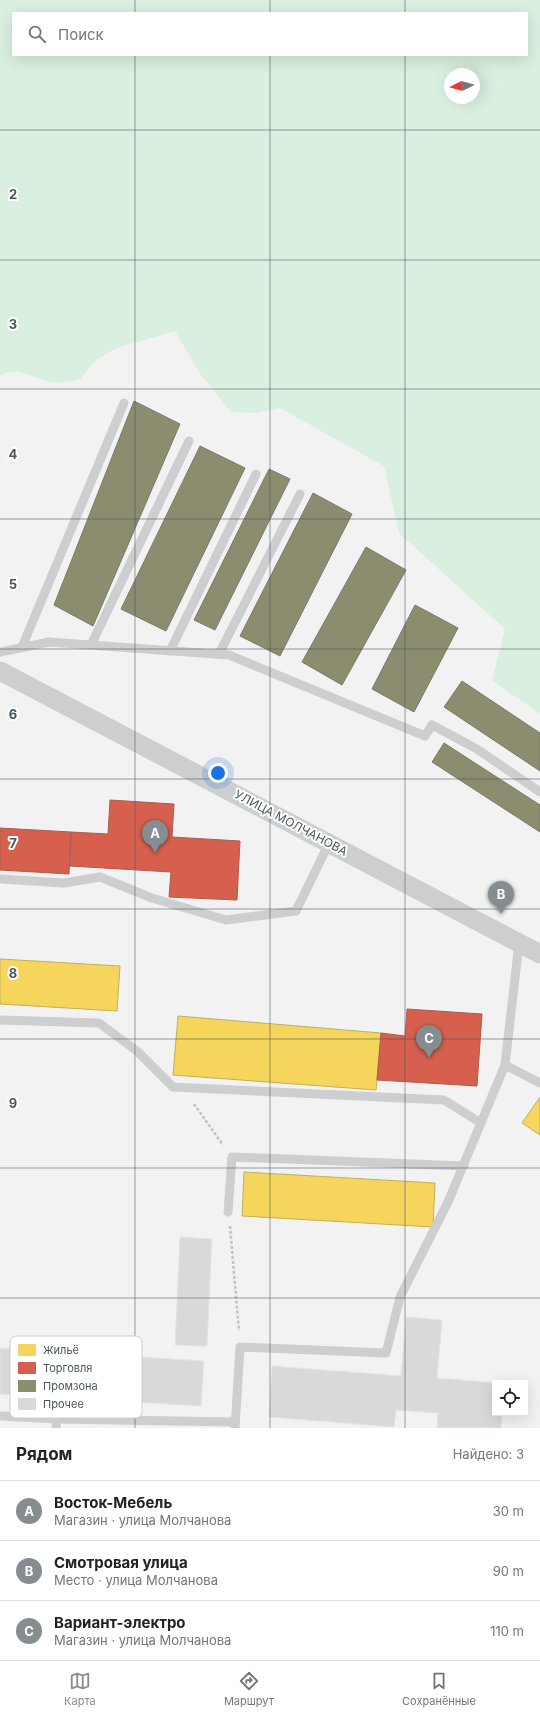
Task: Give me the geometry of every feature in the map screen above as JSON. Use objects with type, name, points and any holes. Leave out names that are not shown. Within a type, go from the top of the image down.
[{"type":"street","name":"УЛИЦА МОЛЧАНОВА","points":[[0,670],[540,954]]},
{"type":"lane","points":[[22,647],[124,403]]},
{"type":"lane","points":[[92,645],[189,441]]},
{"type":"lane","points":[[170,651],[256,474]]},
{"type":"lane","points":[[219,654],[300,494]]},
{"type":"lane","points":[[0,652],[49,642],[229,655],[425,736],[432,724],[477,749],[540,792]]},
{"type":"lane","points":[[0,879],[64,883],[100,877],[152,898],[226,920],[296,911],[329,843]]},
{"type":"lane","points":[[16,1418],[56,1423],[235,1425],[240,1347],[386,1352],[400,1297],[448,1202],[505,1065],[519,942]]},
{"type":"lane","points":[[0,1020],[99,1023],[137,1050],[173,1087],[444,1100],[481,1123]]},
{"type":"lane","points":[[505,1065],[540,1083]]},
{"type":"lane","points":[[228,1212],[232,1157],[464,1166]]},
{"type":"lane","points":[[0,1416],[10,1417]]},
{"type":"path","points":[[192,1100],[232,1157]]},
{"type":"path","points":[[228,1212],[240,1347]]},
{"type":"green space","points":[[0,0],[540,0],[540,714],[492,680],[505,629],[399,533],[384,466],[280,408],[256,413],[231,412],[201,375],[175,331],[117,348],[96,360],[79,380],[53,383],[25,373],[12,371],[0,376]]},
{"type":"building: Жильё","points":[[0,959],[120,966],[117,1011],[0,1004]]},
{"type":"building: Жильё","points":[[178,1016],[381,1033],[376,1090],[173,1075]]},
{"type":"building: Жильё","points":[[540,1097],[540,1135],[522,1123]]},
{"type":"building: Жильё","points":[[244,1172],[435,1183],[433,1227],[242,1216]]},
{"type":"building: Торговля","points":[[110,800],[174,804],[172,837],[240,841],[237,900],[169,897],[171,872],[70,866],[71,832],[108,834]]},
{"type":"building: Торговля","points":[[0,828],[71,832],[69,874],[0,870]]},
{"type":"building: Торговля","points":[[407,1009],[482,1014],[477,1086],[377,1080],[381,1033],[405,1036]]},
{"type":"building: Промзона","points":[[134,401],[180,424],[93,626],[54,605]]},
{"type":"building: Промзона","points":[[200,446],[245,468],[166,631],[121,609]]},
{"type":"building: Промзона","points":[[269,469],[290,479],[215,630],[194,620]]},
{"type":"building: Промзона","points":[[313,493],[352,514],[280,656],[240,636]]},
{"type":"building: Промзона","points":[[366,547],[406,570],[342,685],[302,662]]},
{"type":"building: Промзона","points":[[415,605],[458,628],[414,712],[372,689]]},
{"type":"building: Промзона","points":[[462,681],[540,733],[540,771],[444,707]]},
{"type":"building: Промзона","points":[[444,743],[540,805],[540,832],[432,762]]},
{"type":"building: Прочее","points":[[180,1237],[212,1239],[207,1346],[175,1345]]},
{"type":"building: Прочее","points":[[406,1317],[442,1320],[437,1378],[492,1383],[492,1416],[502,1416],[501,1428],[437,1428],[438,1413],[396,1410],[394,1427],[269,1417],[272,1366],[401,1376]]},
{"type":"building: Прочее","points":[[0,1348],[10,1349],[10,1395],[0,1394]]},
{"type":"building: Прочее","points":[[142,1357],[204,1361],[201,1406],[142,1402]]},
{"type":"place","name":"Восток-Мебель","points":[[155,853]]},
{"type":"place","name":"Смотровая улица","points":[[501,914]]},
{"type":"place","name":"Вариант-электро","points":[[429,1058]]}]
